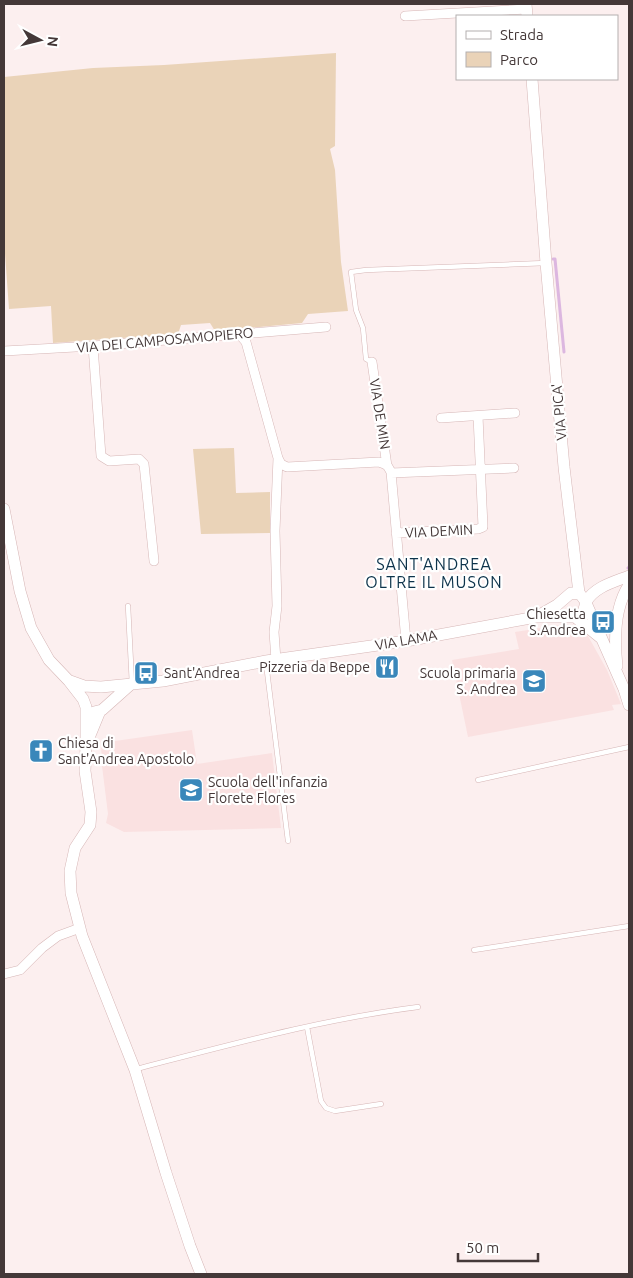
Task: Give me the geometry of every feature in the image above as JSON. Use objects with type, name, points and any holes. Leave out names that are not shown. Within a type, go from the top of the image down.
[{"type":"street","points":[[405,16],[527,10]]},
{"type":"street","name":"VIA PICA'","points":[[532,80],[546,263],[574,562],[570,588],[577,598]]},
{"type":"street","name":"VIA DEI CAMPOSAMOPIERO","points":[[4,351],[93,346],[326,327]]},
{"type":"street","points":[[240,335],[246,342],[278,458],[281,464],[287,467],[514,468]]},
{"type":"street","points":[[93,346],[101,456],[110,461],[139,459],[144,464],[154,561]]},
{"type":"street","name":"VIA DE MIN","points":[[372,362],[386,467]]},
{"type":"street","points":[[441,418],[515,413]]},
{"type":"street","points":[[478,416],[480,469]]},
{"type":"street","points":[[271,661],[277,606],[275,531],[278,458]]},
{"type":"street","name":"VIA DEMIN","points":[[386,467],[396,533],[406,641]]},
{"type":"street","name":"VIA DEMIN","points":[[396,533],[481,528],[484,524],[480,469]]},
{"type":"street","points":[[4,509],[20,591],[31,628],[48,660],[70,681],[84,703],[93,712],[104,707],[131,685]]},
{"type":"street","points":[[600,638],[562,608],[577,598],[590,596],[605,585],[629,576]]},
{"type":"street","points":[[620,680],[617,663],[617,614],[629,585]]},
{"type":"street","points":[[572,616],[583,612],[577,598]]},
{"type":"street","points":[[577,598],[596,624],[600,638],[620,680],[629,705]]},
{"type":"street","name":"VIA LAMA","points":[[536,617],[577,598]]},
{"type":"street","name":"VIA LAMA","points":[[70,681],[84,686],[97,687],[163,681],[271,661],[406,641],[536,617],[572,616]]},
{"type":"street","points":[[87,741],[108,696],[97,687],[86,691],[84,703],[87,741],[84,772],[91,812],[90,825],[75,848],[70,871],[71,894],[80,928],[135,1070],[172,1191],[201,1274]]},
{"type":"street","points":[[4,974],[20,970],[42,948],[58,936],[80,928]]},
{"type":"lane","points":[[372,362],[366,359],[363,328],[356,310],[351,272],[546,263]]},
{"type":"lane","points":[[128,606],[131,685]]},
{"type":"lane","points":[[271,661],[288,842]]},
{"type":"lane","points":[[478,780],[629,748]]},
{"type":"lane","points":[[474,950],[629,926]]},
{"type":"lane","points":[[135,1070],[252,1039],[367,1014],[418,1007]]},
{"type":"lane","points":[[306,1027],[321,1101],[326,1108],[335,1111],[382,1104]]},
{"type":"shaded area","name":"Scuola primaria S. Andrea","points":[[560,625],[574,628],[588,636],[607,670],[621,704],[612,705],[614,710],[468,737],[452,660],[519,649],[515,632]]},
{"type":"shaded area","name":"Scuola dell'infanzia Florete Flores","points":[[192,730],[197,764],[272,753],[281,828],[124,832],[106,823],[108,814],[101,743]]},
{"type":"green space","points":[[336,53],[335,146],[330,149],[335,170],[341,262],[348,311],[308,314],[302,323],[215,331],[210,323],[181,325],[178,334],[53,343],[51,306],[9,309],[4,240],[4,77],[93,68]]},
{"type":"green space","points":[[234,448],[236,493],[270,492],[270,533],[201,534],[193,449]]},
{"type":"waterway","points":[[553,259],[555,259],[564,352]]},
{"type":"place","name":"Chiesetta S.Andrea","points":[[603,622]]},
{"type":"place","name":"Pizzeria da Beppe","points":[[387,667]]},
{"type":"place","name":"Sant'Andrea","points":[[146,673]]},
{"type":"place","name":"Scuola primaria S. Andrea","points":[[534,681]]},
{"type":"place","name":"Chiesa di Sant'Andrea Apostolo","points":[[41,751]]},
{"type":"place","name":"Scuola dell'infanzia Florete Flores","points":[[191,790]]},
{"type":"district","name":"SANT'ANDREA OLTRE IL MUSON","points":[[434,573]]}]
